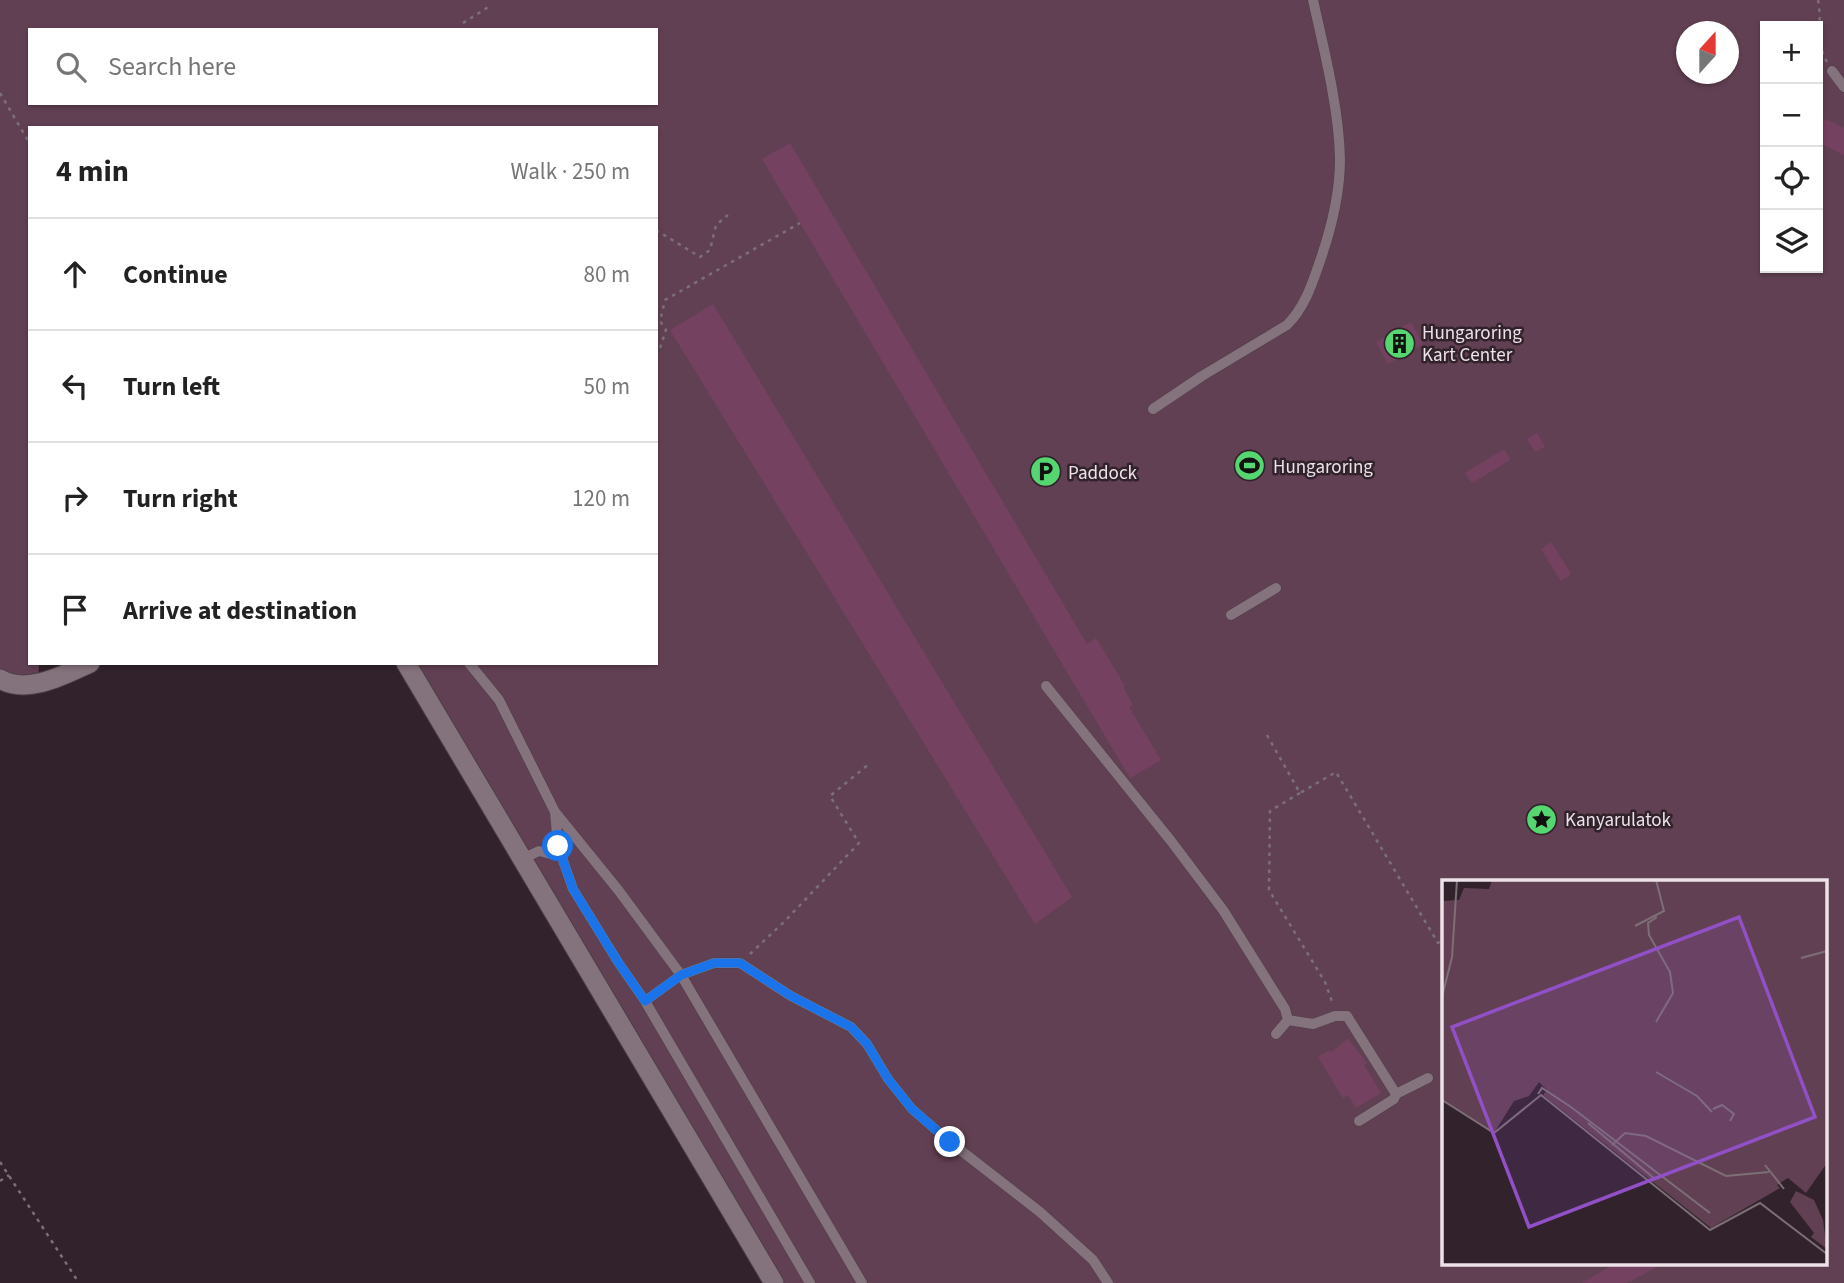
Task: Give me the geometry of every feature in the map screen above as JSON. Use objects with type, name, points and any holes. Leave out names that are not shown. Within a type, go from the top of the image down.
[{"type":"street","points":[[0,679],[8,684],[37,683],[85,665]]},
{"type":"street","points":[[407,665],[774,1283]]},
{"type":"lane","points":[[1153,409],[1202,376],[1274,334],[1298,314],[1306,298],[1335,211],[1340,157],[1331,89],[1313,0]]},
{"type":"lane","points":[[1832,71],[1844,87]]},
{"type":"lane","points":[[1231,615],[1276,587]]},
{"type":"lane","points":[[471,665],[499,700],[555,812],[619,891],[681,975],[862,1283]]},
{"type":"lane","points":[[1046,686],[1223,910],[1285,1009],[1288,1020]]},
{"type":"lane","points":[[555,812],[562,857],[573,889],[645,1001],[810,1283]]},
{"type":"lane","points":[[522,859],[539,851],[562,857]]},
{"type":"lane","points":[[645,1001],[681,975],[714,963],[740,963],[791,996],[851,1027],[867,1044],[888,1079],[912,1109],[1040,1212],[1093,1261],[1108,1283]]},
{"type":"lane","points":[[1288,1020],[1313,1024],[1335,1016],[1347,1016],[1396,1094]]},
{"type":"lane","points":[[1276,1034],[1288,1020]]},
{"type":"lane","points":[[1359,1121],[1395,1099],[1396,1094],[1428,1078]]},
{"type":"path","points":[[1818,0],[1824,56],[1832,71]]},
{"type":"path","points":[[463,23],[490,6]]},
{"type":"path","points":[[0,93],[28,141]]},
{"type":"path","points":[[658,231],[700,257],[710,250],[716,225],[728,215]]},
{"type":"path","points":[[660,348],[666,330],[660,321],[665,300],[800,223]]},
{"type":"path","points":[[1267,735],[1300,793]]},
{"type":"path","points":[[740,963],[784,922],[859,843],[830,796],[869,764]]},
{"type":"path","points":[[1333,1007],[1325,982],[1269,890],[1270,811],[1336,772],[1438,943],[1442,940]]},
{"type":"path","points":[[0,1162],[79,1283]]},
{"type":"path","points":[[0,1181],[9,1175]]},
{"type":"shaded area","name":"Hungaroring","points":[[0,0],[1844,0],[1844,1283],[779,1283],[417,665],[658,665],[658,126],[28,126],[28,665],[39,665],[38,683],[0,679]]},
{"type":"building","points":[[1823,118],[1844,128],[1844,155],[1823,144]]},
{"type":"building","points":[[790,143],[1087,644],[1096,638],[1125,686],[1123,687],[1133,705],[1129,707],[1161,760],[1130,778],[762,159]]},
{"type":"building","points":[[713,304],[1072,897],[1035,924],[670,330]]},
{"type":"building","name":"Hungaroring Kart Center","points":[[1411,322],[1423,344],[1388,364],[1376,342]]},
{"type":"building","points":[[1537,433],[1545,447],[1535,452],[1527,439]]},
{"type":"building","points":[[1504,449],[1510,460],[1472,483],[1465,473]]},
{"type":"building","points":[[1551,542],[1571,574],[1561,581],[1541,549]]},
{"type":"building","points":[[1348,1039],[1367,1063],[1364,1065],[1381,1093],[1356,1108],[1348,1095],[1343,1098],[1318,1057],[1329,1050],[1330,1053]]},
{"type":"building","points":[[1611,1266],[1655,1268],[1627,1283],[1582,1283]]},
{"type":"place","name":"Hungaroring Kart Center","points":[[1399,343]]},
{"type":"place","name":"Hungaroring","points":[[1250,466]]},
{"type":"place","name":"Paddock","points":[[1045,472]]},
{"type":"place","name":"Kanyarulatok","points":[[1542,819]]},
{"type":"route","points":[[558,846],[573,889],[645,1001],[681,975],[714,963],[740,963],[822,1014],[851,1027],[867,1044],[888,1079],[912,1109],[950,1142]]}]
